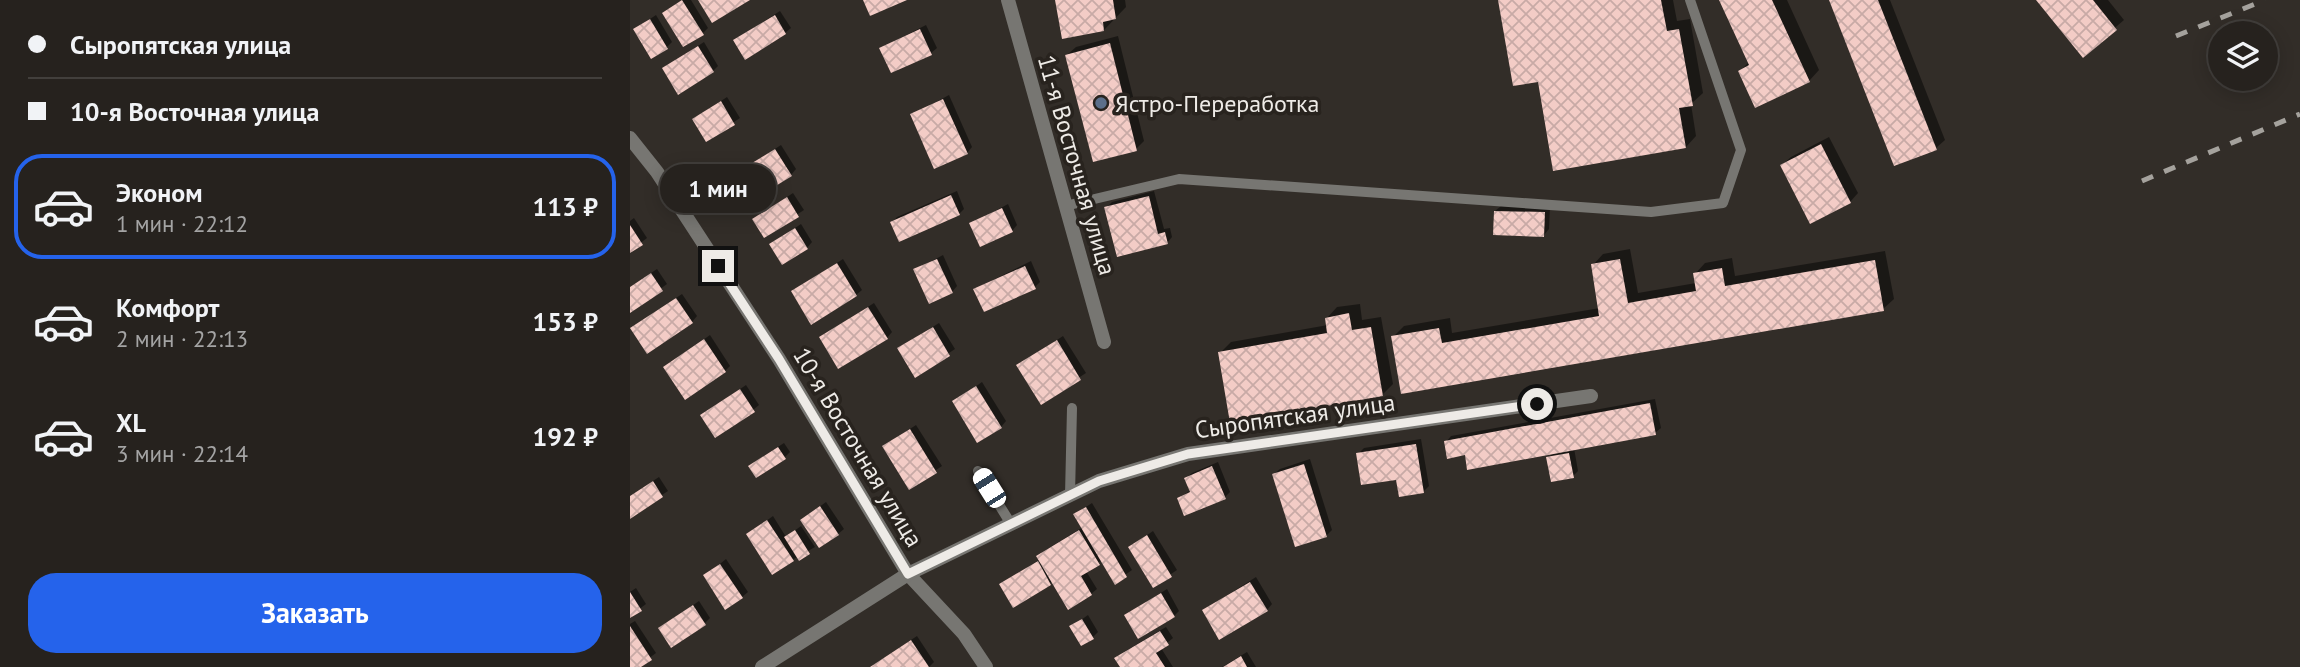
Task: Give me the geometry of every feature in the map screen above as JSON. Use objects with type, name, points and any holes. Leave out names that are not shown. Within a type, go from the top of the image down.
[{"type":"street","name":"11-я Восточная улица","points":[[1008,0],[1104,342]]},
{"type":"street","name":"10-я Восточная улица","points":[[630,138],[657,172],[779,359],[908,574],[964,634],[986,667]]},
{"type":"street","name":"Сыропятская улица","points":[[762,667],[908,574],[1099,481],[1188,454],[1591,396]]},
{"type":"lane","points":[[1065,206],[1179,179],[1651,212],[1723,203],[1741,150],[1690,0]]},
{"type":"lane","points":[[1070,495],[1072,408]]},
{"type":"lane","points":[[978,471],[1011,524]]},
{"type":"building","points":[[682,0],[704,35],[683,47],[662,13]]},
{"type":"building","points":[[698,0],[750,0],[712,23]]},
{"type":"building","points":[[863,0],[907,0],[870,16]]},
{"type":"building","points":[[1055,0],[1113,0],[1116,19],[1103,22],[1104,31],[1062,39]]},
{"type":"building","points":[[1498,0],[1661,0],[1667,31],[1679,29],[1693,106],[1679,108],[1686,148],[1553,171],[1538,82],[1513,86]]},
{"type":"building","points":[[1719,0],[1772,0],[1810,82],[1755,108],[1738,71],[1749,65]]},
{"type":"building","points":[[1829,0],[1878,0],[1937,150],[1894,166]]},
{"type":"building","points":[[2036,0],[2093,0],[2117,30],[2083,58]]},
{"type":"building","points":[[775,15],[786,34],[745,60],[733,40]]},
{"type":"building","points":[[650,19],[668,49],[651,59],[633,29]]},
{"type":"building","points":[[920,29],[932,55],[891,73],[879,48]]},
{"type":"building","points":[[1110,43],[1137,151],[1093,162],[1065,55]]},
{"type":"building","points":[[698,46],[714,72],[678,95],[662,68]]},
{"type":"building","points":[[943,99],[968,154],[934,169],[910,114]]},
{"type":"building","points":[[721,101],[735,125],[706,142],[692,119]]},
{"type":"building","points":[[1821,144],[1851,203],[1810,224],[1780,165]]},
{"type":"building","points":[[775,149],[792,176],[746,204],[729,177]]},
{"type":"building","points":[[951,195],[960,215],[899,242],[890,222]]},
{"type":"building","points":[[1149,196],[1158,234],[1165,232],[1168,244],[1117,257],[1104,207]]},
{"type":"building","points":[[787,197],[799,217],[764,238],[752,219]]},
{"type":"building","points":[[1002,208],[1013,232],[980,247],[969,223]]},
{"type":"building","points":[[1494,211],[1545,212],[1544,237],[1493,235]]},
{"type":"building","points":[[630,225],[643,245],[630,253]]},
{"type":"building","points":[[795,228],[808,249],[782,265],[769,244]]},
{"type":"building","points":[[937,259],[953,293],[929,304],[913,269]]},
{"type":"building","points":[[1620,259],[1628,303],[1696,291],[1693,273],[1722,268],[1725,286],[1875,260],[1884,311],[1401,394],[1391,336],[1439,328],[1442,343],[1599,316],[1591,264]]},
{"type":"building","points":[[837,263],[857,296],[811,325],[791,291]]},
{"type":"building","points":[[1025,266],[1036,289],[984,312],[973,289]]},
{"type":"building","points":[[651,273],[663,291],[630,313],[630,287]]},
{"type":"building","points":[[676,298],[693,323],[647,354],[630,328]]},
{"type":"building","points":[[868,307],[888,339],[838,369],[819,337]]},
{"type":"building","points":[[1349,313],[1352,330],[1371,327],[1383,396],[1230,423],[1218,352],[1327,333],[1325,318]]},
{"type":"building","points":[[933,327],[950,356],[915,378],[897,348]]},
{"type":"building","points":[[704,339],[726,372],[685,400],[663,367]]},
{"type":"building","points":[[1057,340],[1081,380],[1041,405],[1016,365]]},
{"type":"building","points":[[976,386],[1002,428],[977,443],[952,401]]},
{"type":"building","points":[[740,389],[755,412],[715,438],[700,415]]},
{"type":"building","points":[[1650,403],[1656,435],[1467,470],[1465,455],[1447,459],[1444,441]]},
{"type":"building","points":[[910,429],[937,473],[909,490],[882,446]]},
{"type":"building","points":[[1416,444],[1424,493],[1399,497],[1396,480],[1361,485],[1356,453]]},
{"type":"building","points":[[778,447],[786,459],[756,478],[748,466]]},
{"type":"building","points":[[1569,453],[1574,478],[1551,482],[1546,457]]},
{"type":"building","points":[[1304,464],[1327,537],[1295,547],[1272,474]]},
{"type":"building","points":[[1212,466],[1226,499],[1184,516],[1177,498],[1190,492],[1184,478]]},
{"type":"building","points":[[653,481],[663,497],[630,519],[630,496]]},
{"type":"building","points":[[820,506],[839,535],[819,548],[800,520]]},
{"type":"building","points":[[1086,507],[1127,577],[1115,585],[1073,514]]},
{"type":"building","points":[[767,520],[794,561],[772,575],[746,534]]},
{"type":"building","points":[[795,530],[810,554],[799,561],[784,537]]},
{"type":"building","points":[[1079,530],[1100,565],[1081,576],[1092,595],[1068,610],[1036,556]]},
{"type":"building","points":[[1147,535],[1172,577],[1153,588],[1128,547]]},
{"type":"building","points":[[1038,561],[1051,585],[1013,608],[999,584]]},
{"type":"building","points":[[720,564],[743,598],[725,610],[703,575]]},
{"type":"building","points":[[1250,582],[1268,611],[1219,640],[1202,610]]},
{"type":"building","points":[[630,592],[642,611],[630,618]]},
{"type":"building","points":[[1161,593],[1175,617],[1138,639],[1124,615]]},
{"type":"building","points":[[693,605],[706,625],[671,648],[658,628]]},
{"type":"building","points":[[1082,619],[1094,639],[1081,646],[1069,626]]},
{"type":"building","points":[[630,626],[652,660],[641,667],[630,667]]},
{"type":"building","points":[[1160,631],[1169,645],[1156,653],[1165,667],[1120,667],[1114,658]]},
{"type":"building","points":[[911,640],[929,667],[870,667]]},
{"type":"building","points":[[1241,656],[1247,667],[1223,667]]},
{"type":"railway","points":[[2176,36],[2265,0]]},
{"type":"railway","points":[[2142,181],[2300,114]]},
{"type":"place","name":"Ястро-Переработка","points":[[1101,103]]},
{"type":"route","points":[[718,266],[779,359],[908,574],[1099,481],[1188,454],[1537,404]]}]
